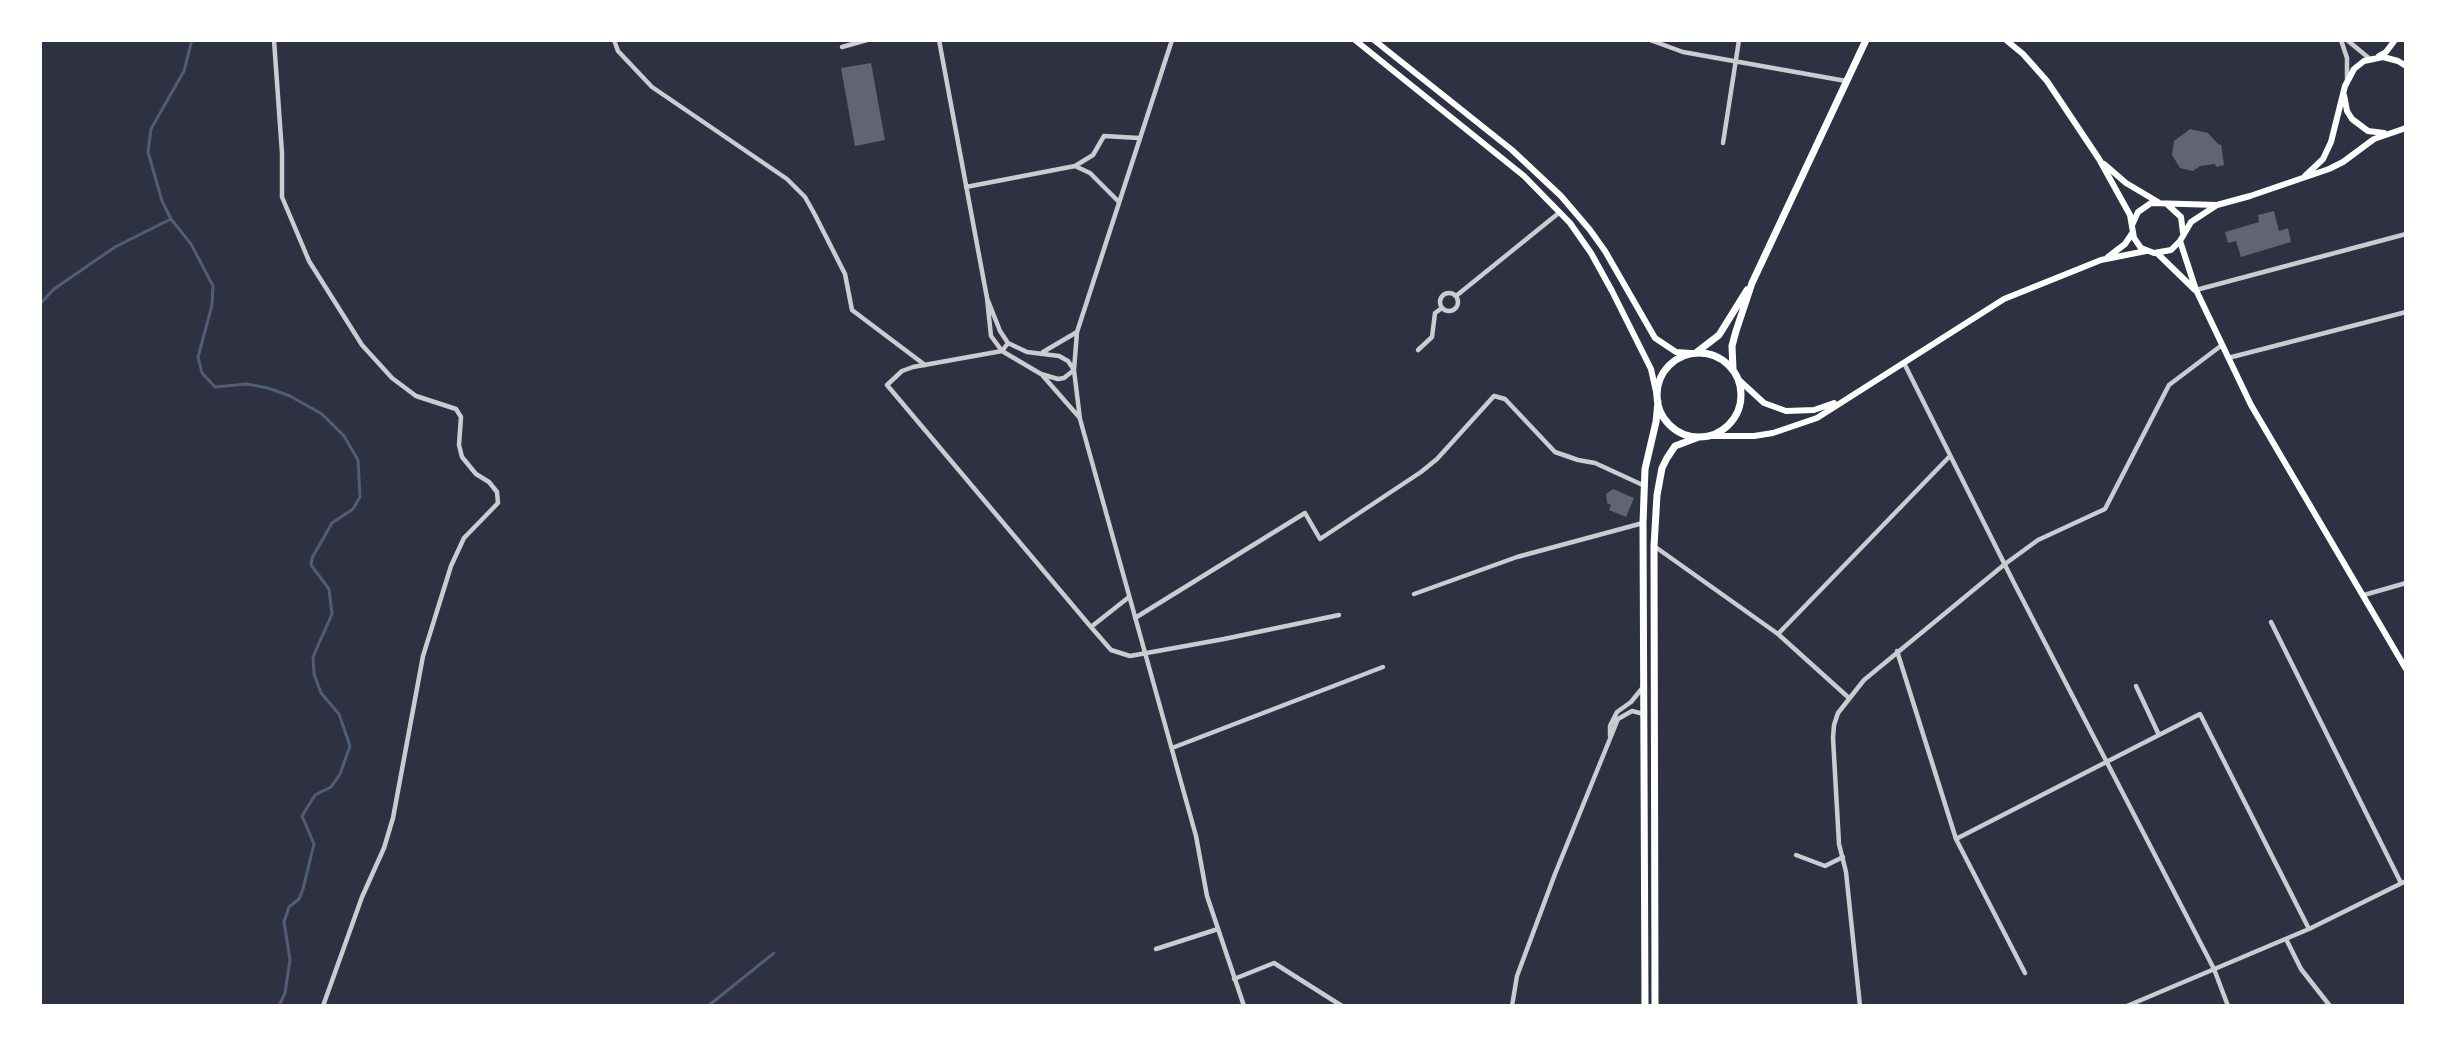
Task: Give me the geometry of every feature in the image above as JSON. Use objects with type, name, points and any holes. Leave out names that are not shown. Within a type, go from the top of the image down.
[{"type":"main road","points":[[1355,40],[1524,176],[1560,212],[1580,237],[1606,280],[1651,369],[1657,399],[1665,420],[1680,432],[1699,437]]},
{"type":"main road","points":[[1374,40],[1512,150],[1561,196],[1605,251],[1655,338],[1676,352],[1717,356],[1733,369]]},
{"type":"main road","points":[[2006,40],[2023,54],[2046,81],[2099,159],[2130,215],[2137,243],[2146,251]]},
{"type":"main road","points":[[2300,180],[2323,159],[2331,142],[2347,79],[2359,64],[2386,52],[2395,40]]},
{"type":"main road","points":[[1710,436],[1727,426],[1738,410],[1741,400],[1738,380],[1733,369],[1732,346],[1752,283],[1865,42]]},
{"type":"main road","points":[[2373,58],[2391,58],[2406,66]]},
{"type":"main road","points":[[2343,92],[2344,102],[2352,119],[2368,131],[2388,133]]},
{"type":"main road","points":[[2158,254],[2171,250],[2191,222],[2217,205],[2300,180],[2343,162],[2374,139],[2406,126]]},
{"type":"main road","points":[[2099,159],[2126,183],[2177,211],[2181,217],[2184,230],[2181,239],[2196,290],[2251,405],[2406,669]]},
{"type":"main road","points":[[2101,261],[2116,252],[2133,229],[2138,212],[2144,207],[2162,203],[2217,205]]},
{"type":"main road","points":[[1655,1005],[1654,546],[1657,495],[1662,468],[1675,446],[1699,437],[1754,436],[1793,428],[1817,418],[2004,299],[2101,261],[2146,251],[2158,254],[2196,290]]},
{"type":"main road","points":[[1645,1005],[1643,523],[1649,446],[1656,422],[1657,399],[1663,373],[1670,364],[1694,353],[1719,335],[1735,306],[1752,283]]},
{"type":"main road","points":[[1738,380],[1764,403],[1786,411],[1814,410],[1846,398]]},
{"type":"street","points":[[274,40],[282,153],[282,197],[309,261],[362,345],[392,378],[416,396],[456,409],[460,417],[459,445],[462,457],[476,474],[489,482],[497,492],[498,503],[464,538],[451,566],[423,656],[393,818],[384,848],[362,897],[323,1005]]},
{"type":"street","points":[[614,40],[618,51],[652,87],[787,179],[805,197],[845,274],[852,310],[925,365]]},
{"type":"street","points":[[842,46],[867,40]]},
{"type":"street","points":[[939,40],[987,298],[991,336],[1002,351],[1041,374],[1058,379],[1064,378],[1074,370]]},
{"type":"street","points":[[1172,40],[1077,332],[1074,370],[1080,419],[1196,837],[1208,896],[1244,1005]]},
{"type":"street","points":[[1650,40],[1683,52],[1846,81]]},
{"type":"street","points":[[1723,143],[1739,40]]},
{"type":"street","points":[[2341,40],[2348,58],[2347,79]]},
{"type":"street","points":[[2347,40],[2373,58]]},
{"type":"street","points":[[1090,173],[1089,164],[1104,136],[1139,138]]},
{"type":"street","points":[[966,187],[1075,166],[1093,155]]},
{"type":"street","points":[[1075,166],[1090,173],[1118,201]]},
{"type":"street","points":[[1456,296],[1560,212]]},
{"type":"street","points":[[2196,290],[2406,234]]},
{"type":"street","points":[[1448,293],[1456,296],[1458,302],[1454,310],[1448,311],[1442,308],[1440,301],[1443,295],[1448,293]]},
{"type":"street","points":[[987,298],[1000,332],[1008,343],[1027,352],[1059,356],[1068,361],[1074,370]]},
{"type":"street","points":[[1418,350],[1432,337],[1435,313],[1442,308]]},
{"type":"street","points":[[2228,358],[2406,312]]},
{"type":"street","points":[[1041,352],[1062,343],[1077,332]]},
{"type":"street","points":[[1008,343],[1002,351],[902,371],[886,385],[1111,650],[1130,656],[1339,615]]},
{"type":"street","points":[[1860,1005],[1846,872],[1839,844],[1833,738],[1838,712],[1864,680],[2005,564],[2038,540],[2105,509],[2169,385],[2222,345]]},
{"type":"street","points":[[1904,363],[2106,762],[2214,969],[2228,1005]]},
{"type":"street","points":[[1041,374],[1080,419]]},
{"type":"street","points":[[1135,618],[1305,513],[1320,538],[1421,472],[1437,459],[1494,396],[1504,399],[1555,452],[1595,463],[1645,486]]},
{"type":"street","points":[[1778,634],[1950,456]]},
{"type":"street","points":[[1414,594],[1517,557],[1643,523]]},
{"type":"street","points":[[1654,546],[1778,634],[1849,698]]},
{"type":"street","points":[[2364,595],[2406,583]]},
{"type":"street","points":[[1091,627],[1129,597]]},
{"type":"street","points":[[2127,1005],[2309,929],[2403,882],[2271,622]]},
{"type":"street","points":[[1897,651],[1956,838],[2025,973]]},
{"type":"street","points":[[1172,748],[1383,667]]},
{"type":"street","points":[[1610,738],[1610,726],[1617,712],[1631,702],[1644,686]]},
{"type":"street","points":[[2136,686],[2159,735]]},
{"type":"street","points":[[1512,1005],[1517,976],[1555,874],[1618,719],[1625,714],[1637,711],[1644,714]]},
{"type":"street","points":[[1956,838],[2200,714],[2309,929]]},
{"type":"street","points":[[1796,855],[1825,866],[1843,857]]},
{"type":"street","points":[[1156,949],[1218,929]]},
{"type":"street","points":[[2286,939],[2301,969],[2330,1005]]},
{"type":"street","points":[[1234,979],[1274,963],[1342,1005]]},
{"type":"building","points":[[871,63],[885,140],[855,146],[841,68]]},
{"type":"building","points":[[2190,129],[2208,133],[2219,145],[2221,144],[2224,165],[2200,166],[2193,171],[2180,168],[2172,155],[2174,141]]},
{"type":"building","points":[[2274,211],[2279,231],[2288,228],[2291,242],[2241,257],[2236,241],[2228,243],[2225,232],[2259,222],[2258,215]]},
{"type":"building","points":[[1613,489],[1634,498],[1626,517],[1609,510],[1611,505],[1607,503],[1606,494]]},
{"type":"waterway","points":[[192,40],[184,71],[151,129],[148,152],[162,201],[171,219],[191,244],[213,286],[212,305],[198,357],[202,373],[215,387],[247,384],[290,396],[322,414],[344,436],[358,460],[360,497],[353,509],[332,523],[312,558],[311,565],[329,589],[332,614],[313,657],[314,674],[321,693],[339,714],[350,746],[340,774],[331,787],[315,795],[302,816],[314,844],[303,889],[299,899],[289,907],[284,922],[290,960],[285,993],[279,1006]]},
{"type":"waterway","points":[[40,304],[54,289],[115,247],[171,219]]},
{"type":"waterway","points":[[708,1006],[774,953]]}]
